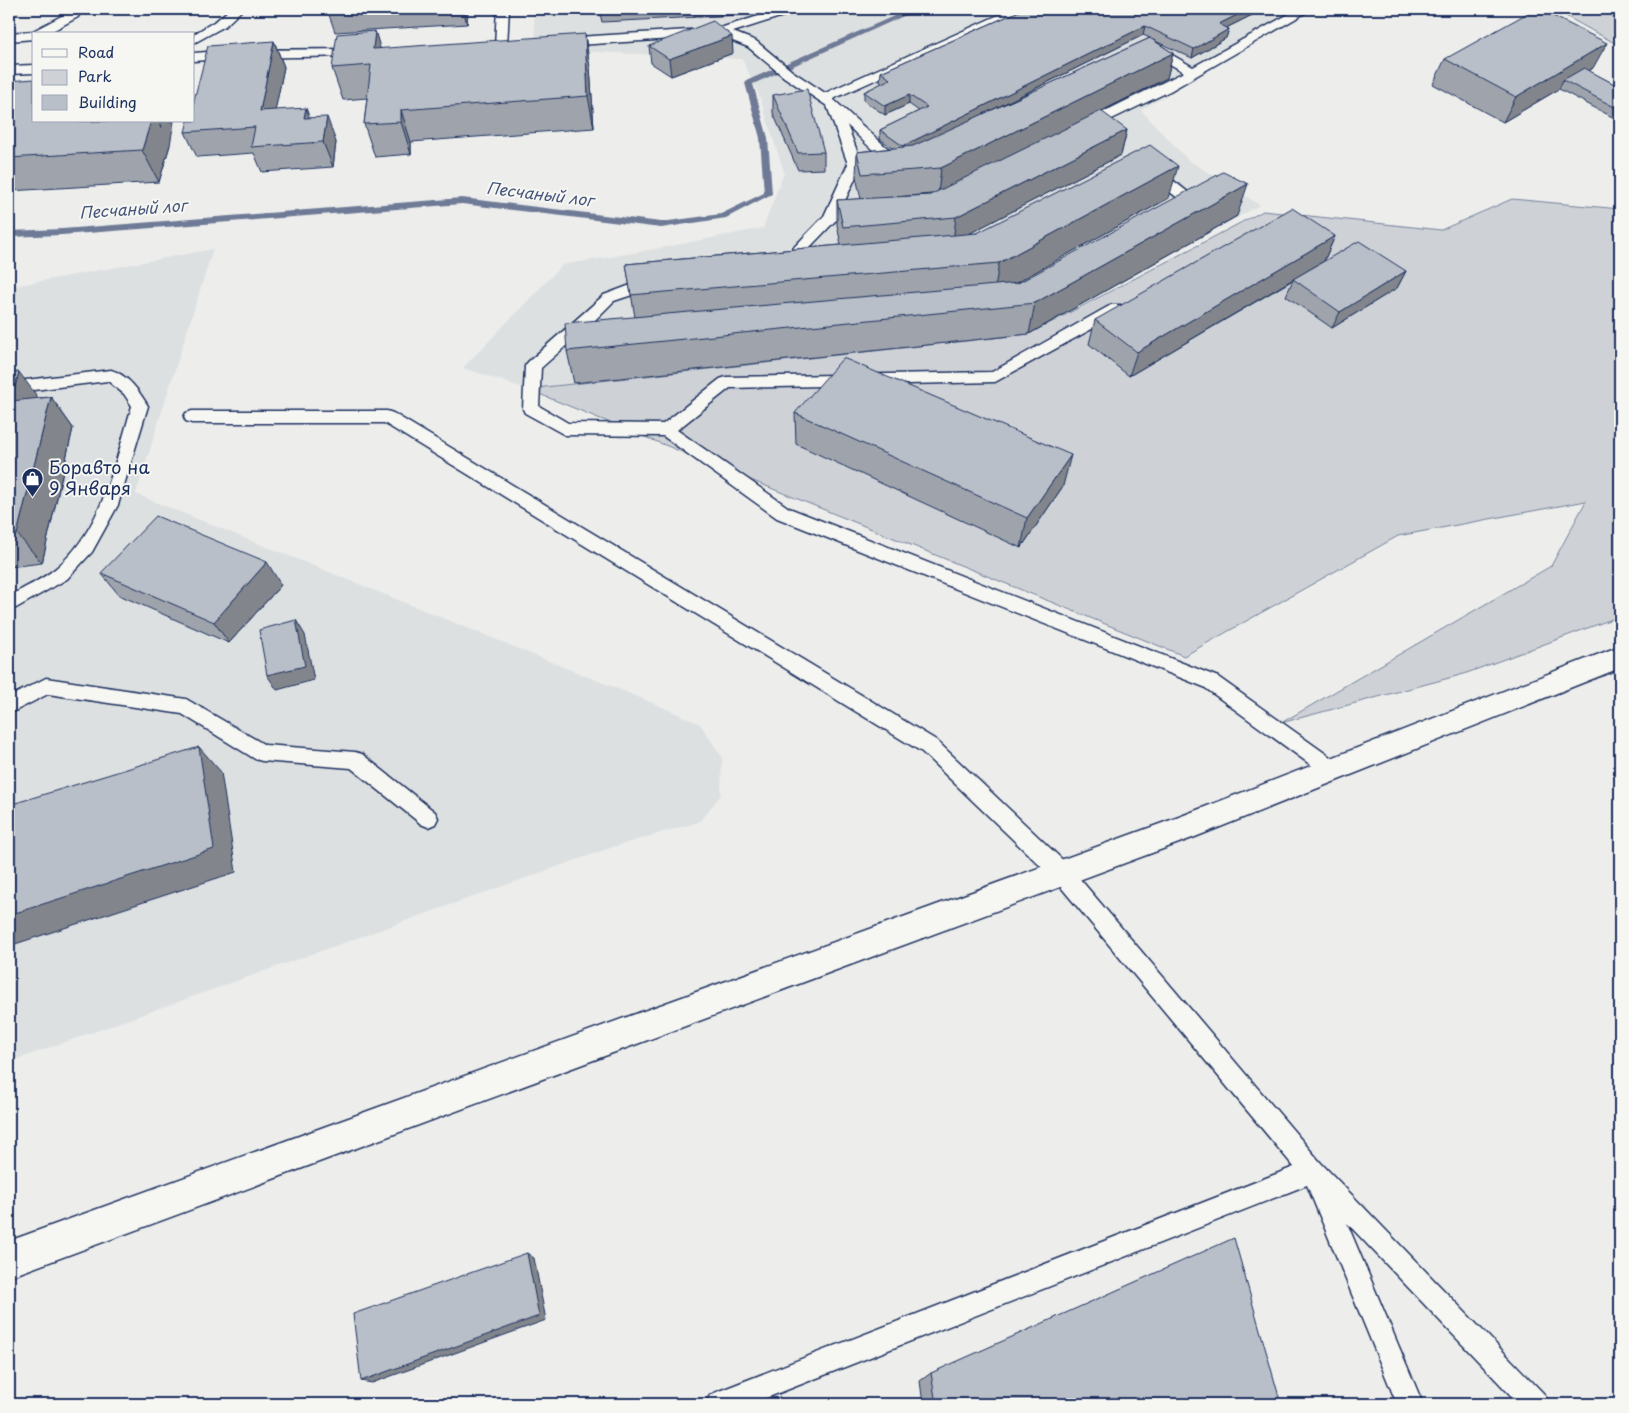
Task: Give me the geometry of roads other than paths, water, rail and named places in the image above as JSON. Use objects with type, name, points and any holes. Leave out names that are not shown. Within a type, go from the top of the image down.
[{"type":"street","points":[[9,1259],[1185,828],[1620,658]]},
{"type":"lane","points":[[39,32],[74,14],[76,9]]},
{"type":"lane","points":[[195,38],[221,24],[237,9]]},
{"type":"lane","points":[[501,46],[503,9]]},
{"type":"lane","points":[[549,43],[721,32],[781,11],[802,9]]},
{"type":"lane","points":[[829,101],[1021,9]]},
{"type":"lane","points":[[1068,135],[1165,88],[1306,9]]},
{"type":"lane","points":[[721,32],[752,44],[788,74],[829,101],[880,150],[902,163],[911,159]]},
{"type":"lane","points":[[9,38],[32,34]]},
{"type":"lane","points":[[1138,50],[1147,46],[1194,72]]},
{"type":"lane","points":[[195,57],[232,54],[374,52]]},
{"type":"lane","points":[[9,70],[32,68]]},
{"type":"lane","points":[[829,101],[855,164],[830,218]]},
{"type":"lane","points":[[1137,170],[1145,166],[1188,199],[1165,214]]},
{"type":"lane","points":[[803,266],[778,267],[830,218],[851,209]]},
{"type":"lane","points":[[675,282],[636,288],[609,298],[532,366],[531,409],[565,428],[666,430],[783,513],[1211,682],[1334,770]]},
{"type":"lane","points":[[666,430],[726,383],[995,377],[1130,301]]},
{"type":"lane","points":[[586,320],[601,339],[620,338]]},
{"type":"lane","points":[[9,386],[111,375],[130,390],[140,406],[110,506],[86,547],[61,574],[9,605]]},
{"type":"lane","points":[[192,417],[387,417],[929,746],[1062,873],[1313,1171],[1536,1404]]},
{"type":"lane","points":[[9,706],[46,686],[186,708],[262,753],[355,760],[428,818]]},
{"type":"lane","points":[[719,1404],[1313,1171]]},
{"type":"lane","points":[[1313,1171],[1410,1404]]},
{"type":"waterway","name":"Песчаный лог","points":[[9,234],[62,232],[462,201],[661,225],[723,216],[768,194],[764,138],[749,83],[915,9]]},
{"type":"place","name":"Боравто на 9 Января","points":[[33,497]]}]
